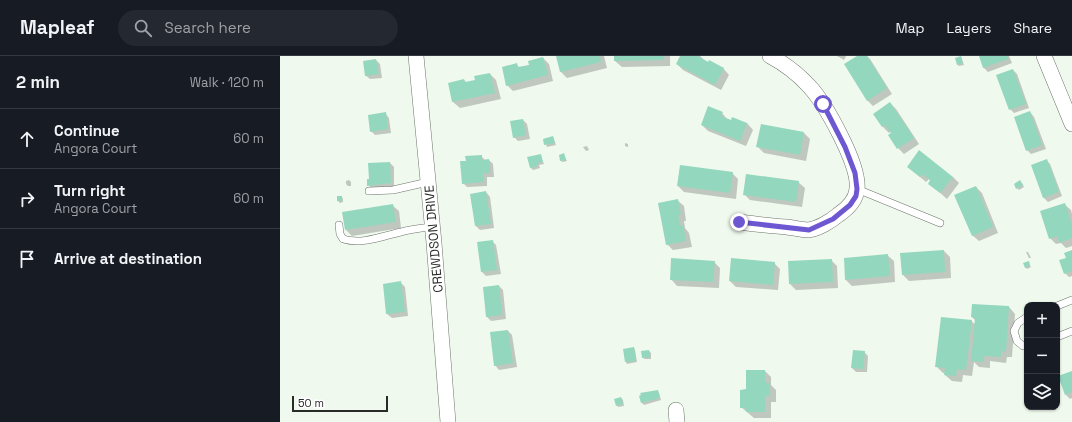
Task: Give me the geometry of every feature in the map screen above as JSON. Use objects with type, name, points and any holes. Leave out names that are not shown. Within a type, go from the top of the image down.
[{"type":"street","name":"CREWDSON DRIVE","points":[[416,56],[448,422]]},
{"type":"street","points":[[739,222],[809,230],[833,219],[842,213],[856,196],[857,181],[853,165],[823,104],[810,87],[798,75],[770,56]]},
{"type":"street","points":[[1044,56],[1072,124]]},
{"type":"lane","points":[[369,191],[393,190],[428,182]]},
{"type":"lane","points":[[857,189],[940,223]]},
{"type":"lane","points":[[339,225],[340,234],[344,239],[350,241],[379,238],[402,231],[432,227]]},
{"type":"lane","points":[[1060,305],[1072,300]]},
{"type":"lane","points":[[1024,319],[1018,323],[1014,331],[1017,341],[1024,346]]},
{"type":"lane","points":[[1060,336],[1072,331]]},
{"type":"building","points":[[556,56],[600,56],[601,62],[560,72]]},
{"type":"building","points":[[614,56],[664,56],[664,60],[614,61]]},
{"type":"building","points":[[680,56],[698,56],[708,62],[709,60],[724,68],[715,85],[676,64]]},
{"type":"building","points":[[857,56],[867,56],[887,88],[867,101],[844,64]]},
{"type":"building","points":[[961,56],[963,63],[957,65],[955,58]]},
{"type":"building","points":[[979,56],[1007,56],[1008,59],[983,68]]},
{"type":"building","points":[[543,57],[548,75],[506,86],[502,67],[517,63],[518,67],[529,65],[528,61]]},
{"type":"building","points":[[376,59],[379,74],[365,76],[363,61]]},
{"type":"building","points":[[1013,69],[1026,104],[1009,110],[996,75]]},
{"type":"building","points":[[490,73],[495,93],[452,102],[448,83],[464,79],[465,82],[475,80],[474,76]]},
{"type":"building","points":[[890,102],[914,138],[897,149],[888,135],[891,133],[885,125],[882,127],[873,114]]},
{"type":"building","points":[[708,106],[723,112],[721,116],[731,120],[732,117],[747,123],[740,141],[701,125]]},
{"type":"building","points":[[1030,111],[1042,145],[1026,151],[1014,117]]},
{"type":"building","points":[[386,112],[388,129],[370,132],[368,115]]},
{"type":"building","points":[[523,119],[526,135],[513,138],[510,121]]},
{"type":"building","points":[[761,124],[804,132],[800,155],[756,147]]},
{"type":"building","points":[[553,136],[555,143],[544,145],[543,139]]},
{"type":"building","points":[[919,150],[953,177],[940,193],[928,184],[930,180],[922,174],[920,177],[907,167]]},
{"type":"building","points":[[564,153],[566,160],[560,161],[559,155]]},
{"type":"building","points":[[541,154],[543,162],[538,163],[538,166],[530,168],[527,157]]},
{"type":"building","points":[[482,155],[482,160],[489,159],[490,173],[483,173],[484,182],[462,184],[460,161],[466,161],[465,156]]},
{"type":"building","points":[[1047,159],[1059,192],[1043,198],[1031,165]]},
{"type":"building","points":[[390,162],[391,183],[367,186],[367,179],[369,179],[368,163]]},
{"type":"building","points":[[680,165],[733,172],[730,193],[677,186]]},
{"type":"building","points":[[746,174],[799,181],[796,202],[743,195]]},
{"type":"building","points":[[1020,180],[1023,185],[1016,189],[1014,184]]},
{"type":"building","points":[[976,186],[993,227],[972,236],[954,195]]},
{"type":"building","points":[[486,191],[491,224],[475,226],[470,194]]},
{"type":"building","points":[[337,196],[342,196],[342,201],[337,201]]},
{"type":"building","points":[[678,199],[681,215],[678,215],[680,226],[683,225],[686,241],[666,245],[658,203]]},
{"type":"building","points":[[1065,203],[1072,225],[1072,238],[1059,243],[1057,236],[1049,239],[1040,211]]},
{"type":"building","points":[[393,204],[396,222],[345,230],[342,212]]},
{"type":"building","points":[[493,240],[497,270],[481,272],[477,242]]},
{"type":"building","points":[[944,250],[945,272],[902,275],[900,253]]},
{"type":"building","points":[[1072,250],[1072,271],[1064,274],[1059,260],[1066,258],[1064,253]]},
{"type":"building","points":[[888,254],[890,276],[845,280],[844,258]]},
{"type":"building","points":[[671,258],[715,261],[713,282],[670,280]]},
{"type":"building","points":[[731,258],[775,262],[773,285],[729,281]]},
{"type":"building","points":[[832,259],[833,282],[789,284],[788,261]]},
{"type":"building","points":[[1029,261],[1030,265],[1025,268],[1023,263]]},
{"type":"building","points":[[401,281],[405,312],[386,314],[383,284]]},
{"type":"building","points":[[499,285],[502,315],[486,317],[483,287]]},
{"type":"building","points":[[972,304],[1009,306],[1006,352],[1001,351],[1001,357],[984,356],[984,362],[971,361],[975,318],[971,317]]},
{"type":"building","points":[[941,317],[972,320],[966,370],[957,369],[956,376],[944,375],[945,368],[935,367]]},
{"type":"building","points":[[508,330],[513,363],[494,366],[490,332]]},
{"type":"building","points":[[634,347],[636,361],[625,362],[623,349]]},
{"type":"building","points":[[649,350],[650,357],[642,358],[641,351]]},
{"type":"building","points":[[853,350],[865,351],[863,369],[851,368]]},
{"type":"building","points":[[746,370],[765,370],[765,383],[770,383],[770,396],[765,396],[765,412],[746,412],[746,408],[740,408],[740,390],[746,389]]},
{"type":"building","points":[[1072,371],[1072,392],[1065,395],[1060,381],[1060,375]]},
{"type":"building","points":[[658,390],[660,398],[641,403],[639,396],[641,395],[640,393]]},
{"type":"building","points":[[621,397],[623,404],[616,406],[614,399]]},
{"type":"route","points":[[739,222],[809,230],[833,219],[850,205],[856,196],[857,189],[857,181],[853,165],[823,104]]}]
